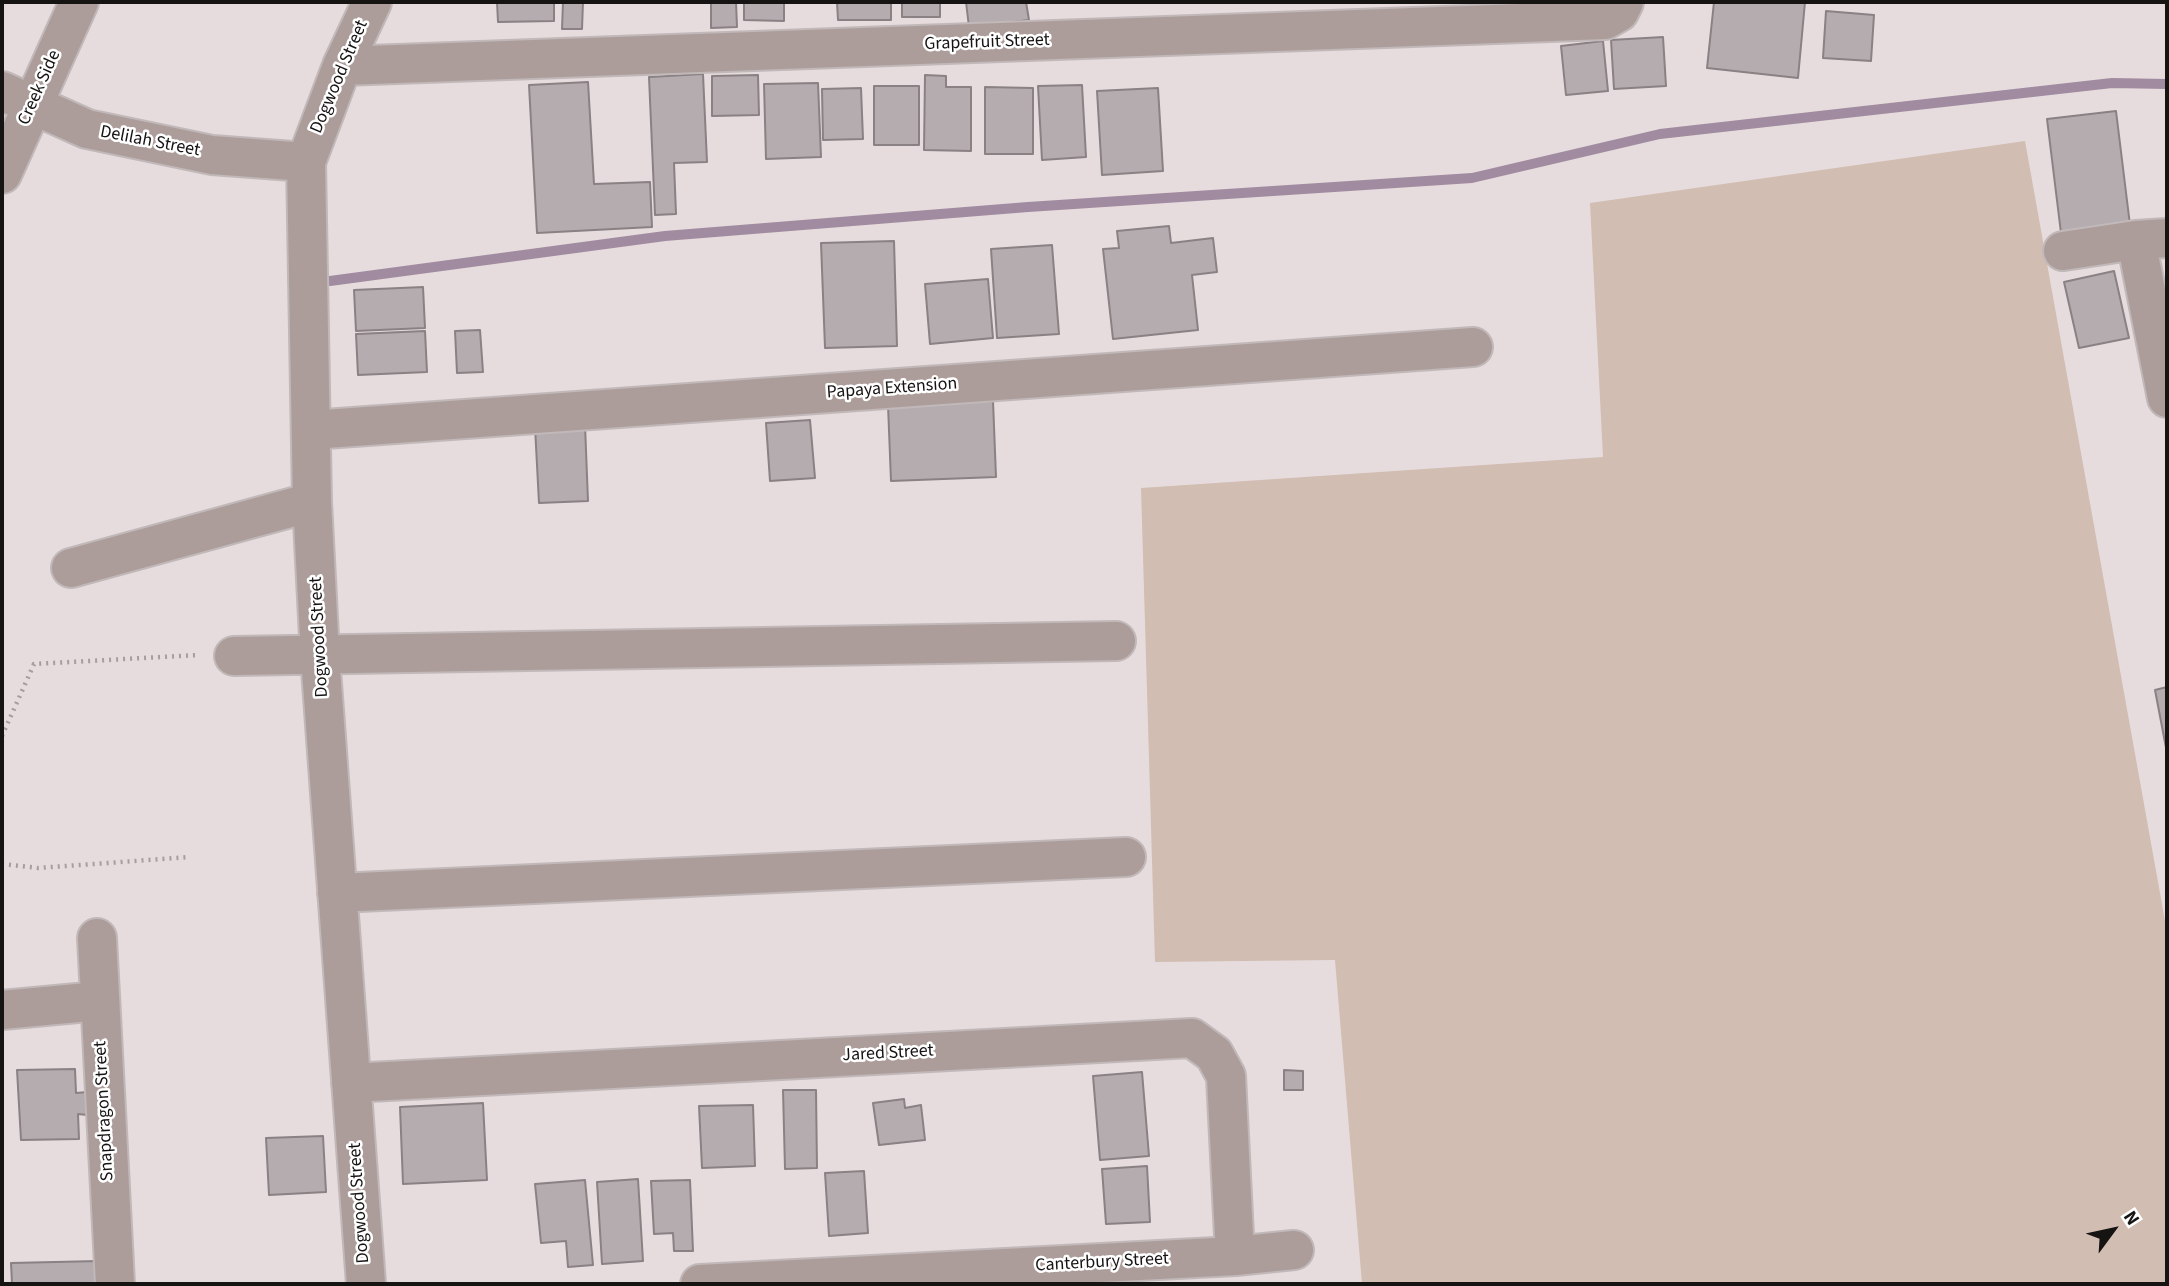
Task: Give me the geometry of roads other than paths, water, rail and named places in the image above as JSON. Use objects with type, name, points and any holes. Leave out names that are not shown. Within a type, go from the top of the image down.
[{"type":"street","name":"Creek Side","points":[[2,174],[17,98],[79,2]]},
{"type":"street","name":"Dogwood Street","points":[[366,1284],[320,656],[312,502],[306,162],[342,66],[372,2]]},
{"type":"street","name":"Grapefruit Street","points":[[342,66],[1605,20],[1619,12],[1624,2]]},
{"type":"street","name":"Delilah Street","points":[[17,98],[86,129],[212,155],[306,162]]},
{"type":"street","points":[[2063,251],[2151,239],[2167,398]]},
{"type":"street","name":"Papaya Extension","points":[[311,430],[1472,347]]},
{"type":"street","points":[[71,568],[312,502]]},
{"type":"street","points":[[234,656],[1116,641]]},
{"type":"street","points":[[337,893],[1126,858]]},
{"type":"street","name":"Snapdragon Street","points":[[97,938],[115,1284]]},
{"type":"street","points":[[2,1010],[99,1000]]},
{"type":"street","name":"Jared Street","points":[[351,1083],[1192,1038],[1214,1054],[1226,1076],[1235,1256]]},
{"type":"street","name":"Canterbury Street","points":[[700,1284],[990,1277],[1294,1250]]},
{"type":"waterway","points":[[330,281],[665,236],[1028,207],[1472,178],[1660,134],[2112,83],[2167,84]]}]
